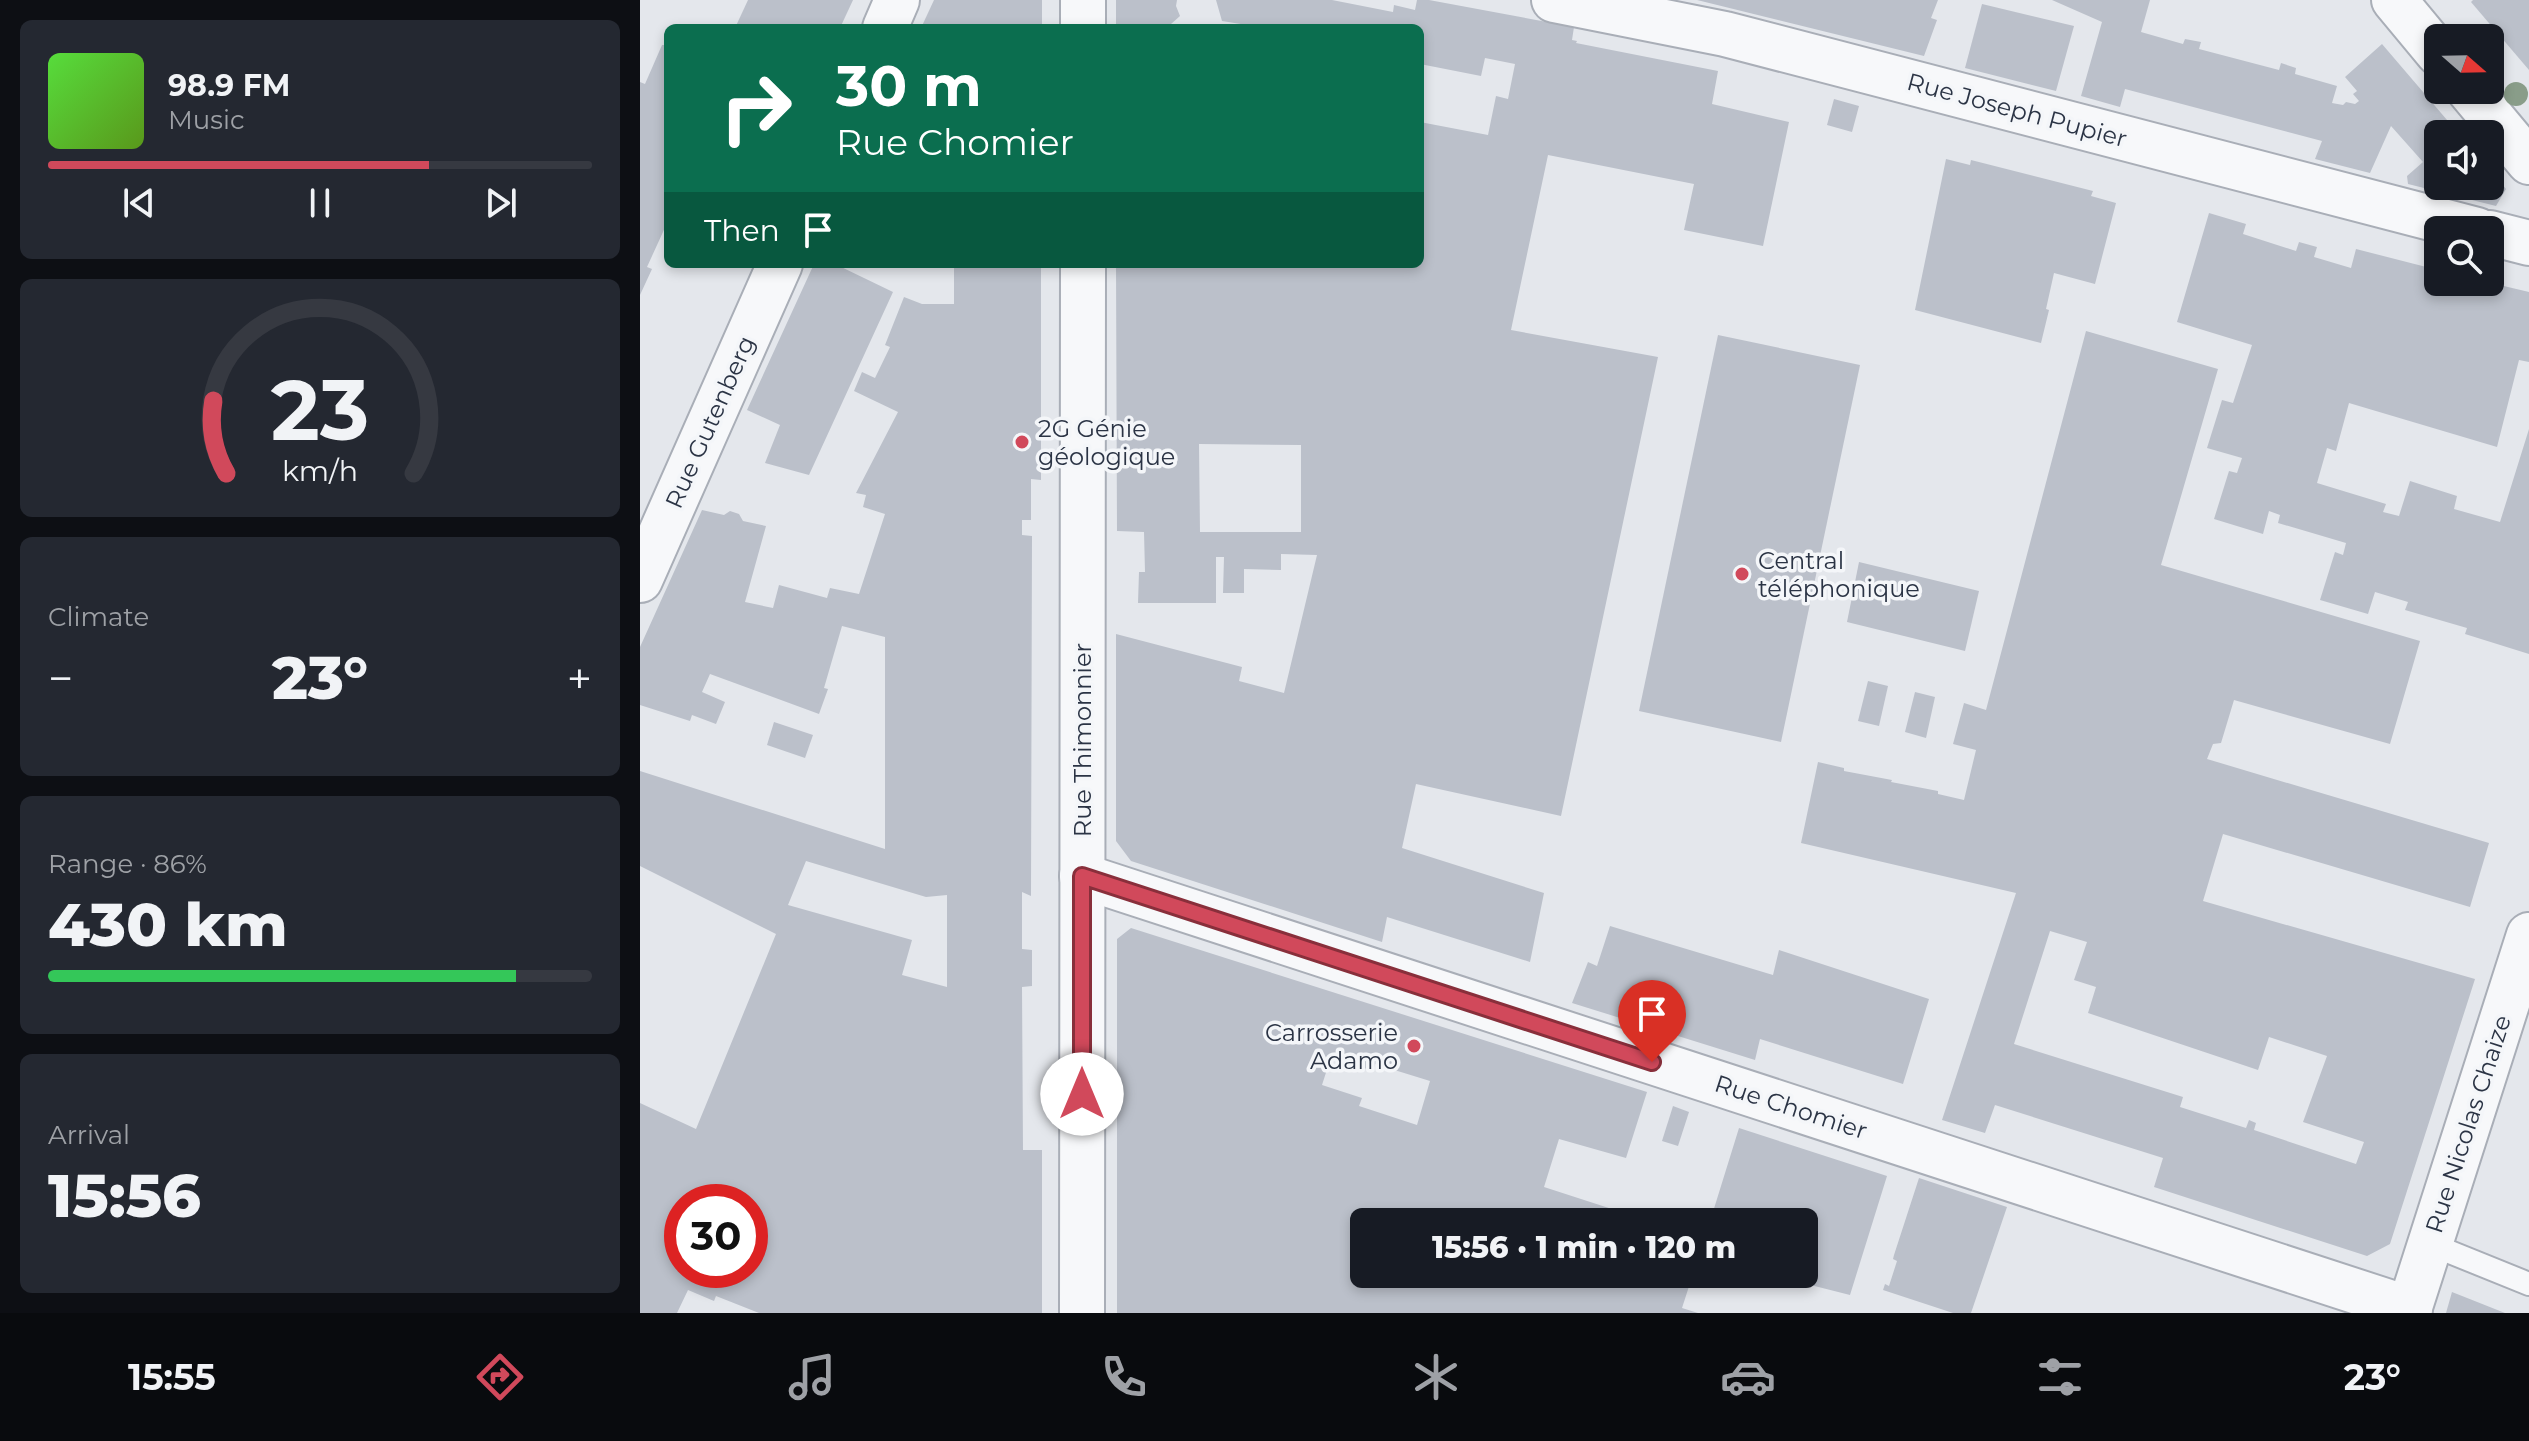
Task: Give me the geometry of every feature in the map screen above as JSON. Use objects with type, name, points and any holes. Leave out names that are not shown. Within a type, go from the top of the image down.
[{"type":"street","points":[[887,24],[897,0]]},
{"type":"street","points":[[1083,0],[1083,24]]},
{"type":"street","name":"Rue Joseph Pupier","points":[[1554,0],[1725,34],[2424,216]]},
{"type":"street","points":[[2394,0],[2424,36]]},
{"type":"street","points":[[2481,104],[2529,162]]},
{"type":"street","points":[[2504,237],[2529,243]]},
{"type":"street","name":"Rue Gutenberg","points":[[640,580],[778,268]]},
{"type":"street","name":"Rue Thimonnier","points":[[1082,1313],[1083,268]]},
{"type":"street","name":"Rue Chomier","points":[[1082,876],[2409,1311]]},
{"type":"street","name":"Rue Nicolas Chaize","points":[[2409,1311],[2529,935]]},
{"type":"lane","points":[[2430,1244],[2529,1284]]},
{"type":"building","points":[[748,0],[853,0],[842,24],[737,24]]},
{"type":"building","points":[[934,0],[1042,0],[1042,24],[923,24]]},
{"type":"building","points":[[1116,0],[1177,0],[1180,16],[1171,24],[1116,24]]},
{"type":"building","points":[[1216,0],[1332,0],[1393,12],[1394,5],[1415,10],[1417,0],[1429,0],[1574,27],[1572,40],[1576,43],[1718,71],[1712,104],[1789,122],[1763,246],[1684,230],[1694,184],[1548,155],[1511,330],[1658,357],[1561,816],[1416,784],[1402,848],[1544,893],[1530,962],[1387,917],[1382,942],[1131,861],[1116,841],[1116,634],[1242,667],[1239,681],[1284,693],[1317,555],[1281,554],[1281,570],[1244,569],[1244,593],[1223,593],[1224,557],[1216,557],[1216,603],[1138,603],[1139,572],[1145,572],[1144,532],[1117,531],[1116,268],[1424,268],[1424,123],[1488,135],[1496,96],[1508,99],[1515,64],[1485,58],[1481,76],[1424,65],[1424,24],[1241,24],[1222,21]],"holes":[[[1199,444],[1301,445],[1301,532],[1200,532]]]},
{"type":"building","points":[[1697,0],[1938,0],[1931,18],[1937,20],[1924,56]]},
{"type":"building","points":[[2052,0],[2150,0],[2141,32],[2183,44],[2185,39],[2201,42],[2199,49],[2279,70],[2281,63],[2296,68],[2295,74],[2337,86],[2332,103],[2343,105],[2359,101],[2353,94],[2357,91],[2345,77],[2382,44],[2424,93],[2424,104],[2433,104],[2447,120],[2424,120],[2424,188],[2408,184],[2407,176],[2423,162],[2391,126],[2370,173],[2315,159],[2322,141],[2125,89],[2120,107],[2081,96],[2102,22]]},
{"type":"building","points":[[2529,0],[2529,70],[2504,41],[2504,24],[2490,24],[2471,2]]},
{"type":"building","points":[[1982,4],[2074,26],[2056,91],[1965,68]]},
{"type":"building","points":[[664,45],[664,230],[647,267],[652,269],[640,295],[640,82],[645,84]]},
{"type":"building","points":[[1834,99],[1859,106],[1852,132],[1827,125]]},
{"type":"building","points":[[1946,159],[1970,165],[1971,160],[2093,191],[2091,196],[2116,203],[2095,284],[2054,273],[2041,343],[1915,310]]},
{"type":"building","points":[[2472,200],[2500,200],[2496,206]]},
{"type":"building","points":[[2209,213],[2246,224],[2243,234],[2296,251],[2299,242],[2317,247],[2314,257],[2351,268],[2356,249],[2424,266],[2424,296],[2504,296],[2504,286],[2529,292],[2529,362],[2519,360],[2497,447],[2349,403],[2336,451],[2327,448],[2317,483],[2386,504],[2383,512],[2399,516],[2410,481],[2457,496],[2454,509],[2500,522],[2529,429],[2529,654],[2465,634],[2467,628],[2405,610],[2408,602],[2375,592],[2368,614],[2320,600],[2335,552],[2343,555],[2346,543],[2278,523],[2280,515],[2269,511],[2263,534],[2214,519],[2229,471],[2237,473],[2242,458],[2207,448],[2222,400],[2233,403],[2252,345],[2177,322]]},
{"type":"building","points":[[812,268],[843,268],[893,292],[809,475],[765,463],[780,425],[747,410]]},
{"type":"building","points":[[954,268],[1041,268],[1041,480],[1031,479],[1031,520],[1022,520],[1022,535],[1032,536],[1031,896],[1022,892],[1022,949],[1032,950],[1032,986],[1022,987],[1023,1150],[1042,1150],[1042,1313],[759,1313],[716,1296],[714,1301],[688,1290],[677,1313],[640,1313],[640,1103],[696,1129],[776,934],[640,866],[640,771],[885,849],[885,637],[842,626],[819,714],[710,674],[702,692],[725,702],[716,724],[692,715],[690,721],[640,705],[640,647],[702,510],[724,515],[730,511],[739,514],[743,521],[766,526],[745,602],[773,608],[779,585],[827,598],[830,588],[859,594],[885,514],[863,507],[866,495],[856,493],[898,412],[854,391],[862,372],[875,378],[890,347],[885,345],[904,297],[922,304],[954,304]],"holes":[[[806,861],[926,897],[947,895],[947,987],[902,975],[912,940],[788,905]]]},
{"type":"building","points":[[2086,331],[2218,369],[2161,565],[2420,641],[2390,744],[2234,700],[2221,743],[2213,744],[2207,759],[2489,843],[2470,907],[2223,834],[2203,901],[2475,979],[2390,1244],[2367,1256],[2154,1187],[2163,1158],[1995,1105],[1985,1133],[1942,1120],[2016,893],[1801,843],[1818,762],[1964,800],[1976,750],[1953,744],[1964,703],[1986,710]],"holes":[[[2050,931],[2087,942],[2074,980],[2096,987],[2088,1013],[2258,1070],[2269,1037],[2327,1056],[2303,1122],[2364,1142],[2356,1164],[2254,1130],[2256,1123],[2249,1120],[2246,1128],[2180,1107],[2183,1097],[2014,1044]]]},
{"type":"building","name":"Central téléphonique","points":[[1718,335],[1860,365],[1781,742],[1639,711]]},
{"type":"building","points":[[1859,562],[1979,591],[1965,651],[1847,622]]},
{"type":"building","points":[[1868,681],[1888,686],[1879,726],[1858,721]]},
{"type":"building","points":[[1915,692],[1935,697],[1926,738],[1905,732]]},
{"type":"building","points":[[774,722],[813,735],[805,758],[767,745]]},
{"type":"building","points":[[1610,926],[1773,975],[1779,950],[1929,999],[1903,1084],[1760,1039],[1755,1060],[1572,1003],[1588,962],[1597,966]]},
{"type":"building","points":[[1131,928],[1647,1092],[1626,1158],[1559,1139],[1544,1187],[1609,1208],[1350,1208],[1350,1288],[1688,1288],[1682,1308],[1698,1313],[1117,1313],[1117,939]],"holes":[[[1331,1057],[1373,1071],[1375,1064],[1430,1081],[1417,1125],[1359,1106],[1362,1098],[1322,1085]]]},
{"type":"building","points":[[1673,1106],[1689,1112],[1678,1146],[1662,1141]]},
{"type":"building","points":[[1739,1128],[1887,1176],[1850,1295],[1818,1287],[1818,1208],[1714,1208]]},
{"type":"building","points":[[1919,1178],[2007,1207],[1971,1313],[1953,1313],[1883,1290],[1885,1284],[1889,1286],[1897,1261],[1893,1259],[1894,1255]]},
{"type":"building","points":[[2452,1292],[2505,1313],[2446,1313]]},
{"type":"place","name":"2G Génie géologique","points":[[1022,442]]},
{"type":"place","name":"Central téléphonique","points":[[1742,574]]},
{"type":"place","name":"Carrosserie Adamo","points":[[1414,1046]]},
{"type":"route","points":[[1082,1094],[1082,876],[1652,1062]]}]
